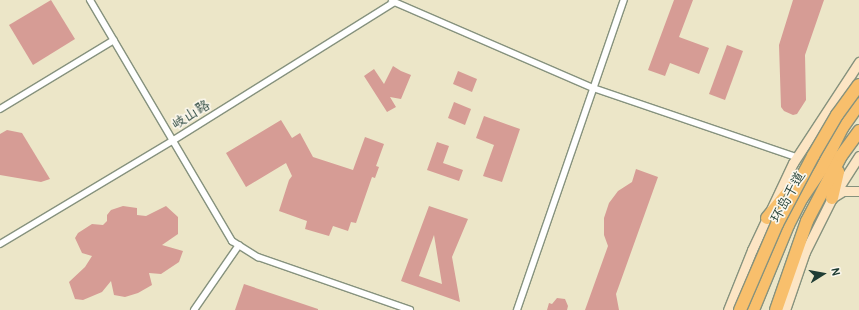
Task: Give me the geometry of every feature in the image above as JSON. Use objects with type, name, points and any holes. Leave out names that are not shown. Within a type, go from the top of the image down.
[{"type":"highway","points":[[740,310],[777,224],[837,115],[859,85]]},
{"type":"highway","name":"环岛干道","points":[[753,310],[788,225],[802,198],[822,168],[842,128],[859,104]]},
{"type":"highway","points":[[766,218],[842,128]]},
{"type":"highway","name":"环岛干道","points":[[776,310],[807,221],[845,151],[859,132]]},
{"type":"highway","points":[[832,198],[845,151],[859,136]]},
{"type":"main road","points":[[728,310],[766,218],[796,157],[859,62]]},
{"type":"main road","points":[[785,310],[805,252],[832,198],[859,156]]},
{"type":"main road","points":[[832,198],[843,191],[859,191]]},
{"type":"street","points":[[90,0],[232,241],[258,256],[410,310]]},
{"type":"street","points":[[517,310],[624,0]]},
{"type":"street","points":[[392,1],[593,88],[796,157]]},
{"type":"street","name":"岐山路","points":[[0,244],[172,141],[392,1]]},
{"type":"street","points":[[0,109],[114,40]]},
{"type":"street","points":[[194,310],[239,245]]},
{"type":"building","points":[[51,0],[75,39],[33,65],[9,25]]},
{"type":"building","points":[[674,0],[693,0],[679,37],[709,48],[699,74],[670,63],[665,76],[648,70]]},
{"type":"building","points":[[793,0],[824,0],[805,55],[806,100],[797,114],[793,115],[784,111],[781,107],[779,45]]},
{"type":"building","points":[[727,45],[743,51],[725,100],[709,94]]},
{"type":"building","points":[[393,66],[411,75],[401,99],[390,97],[396,107],[387,112],[364,76],[374,69],[384,84]]},
{"type":"building","points":[[458,71],[477,79],[472,92],[453,84]]},
{"type":"building","points":[[454,102],[471,109],[465,125],[448,118]]},
{"type":"building","points":[[484,116],[520,129],[502,182],[483,176],[494,145],[476,138]]},
{"type":"building","points":[[281,120],[292,138],[300,133],[313,157],[353,170],[365,137],[384,144],[376,166],[379,167],[375,178],[372,177],[356,223],[351,222],[348,231],[333,226],[329,236],[305,229],[307,221],[279,211],[289,180],[292,176],[286,163],[246,187],[226,153]]},
{"type":"building","points":[[7,130],[22,133],[50,179],[41,182],[0,175],[0,134]]},
{"type":"building","points":[[437,142],[449,146],[443,163],[463,170],[459,181],[427,170]]},
{"type":"building","points":[[636,169],[658,177],[616,294],[619,310],[585,310],[608,246],[604,235],[604,218],[609,203],[618,191],[632,182]]},
{"type":"building","points":[[123,206],[137,208],[137,215],[146,216],[166,206],[178,217],[178,234],[162,245],[183,251],[179,262],[161,274],[149,273],[152,285],[138,293],[125,297],[114,295],[111,281],[102,292],[83,300],[75,299],[69,282],[85,267],[92,256],[82,253],[75,238],[78,233],[92,224],[103,225],[107,221],[107,215],[111,210]]},
{"type":"building","points":[[429,206],[468,219],[452,257],[460,302],[401,281]],"holes":[[[434,235],[442,284],[419,276]]]},
{"type":"building","points":[[244,284],[318,309],[318,310],[235,310]]},
{"type":"building","points":[[557,298],[565,299],[568,306],[567,310],[547,310],[549,303],[552,304]]}]
